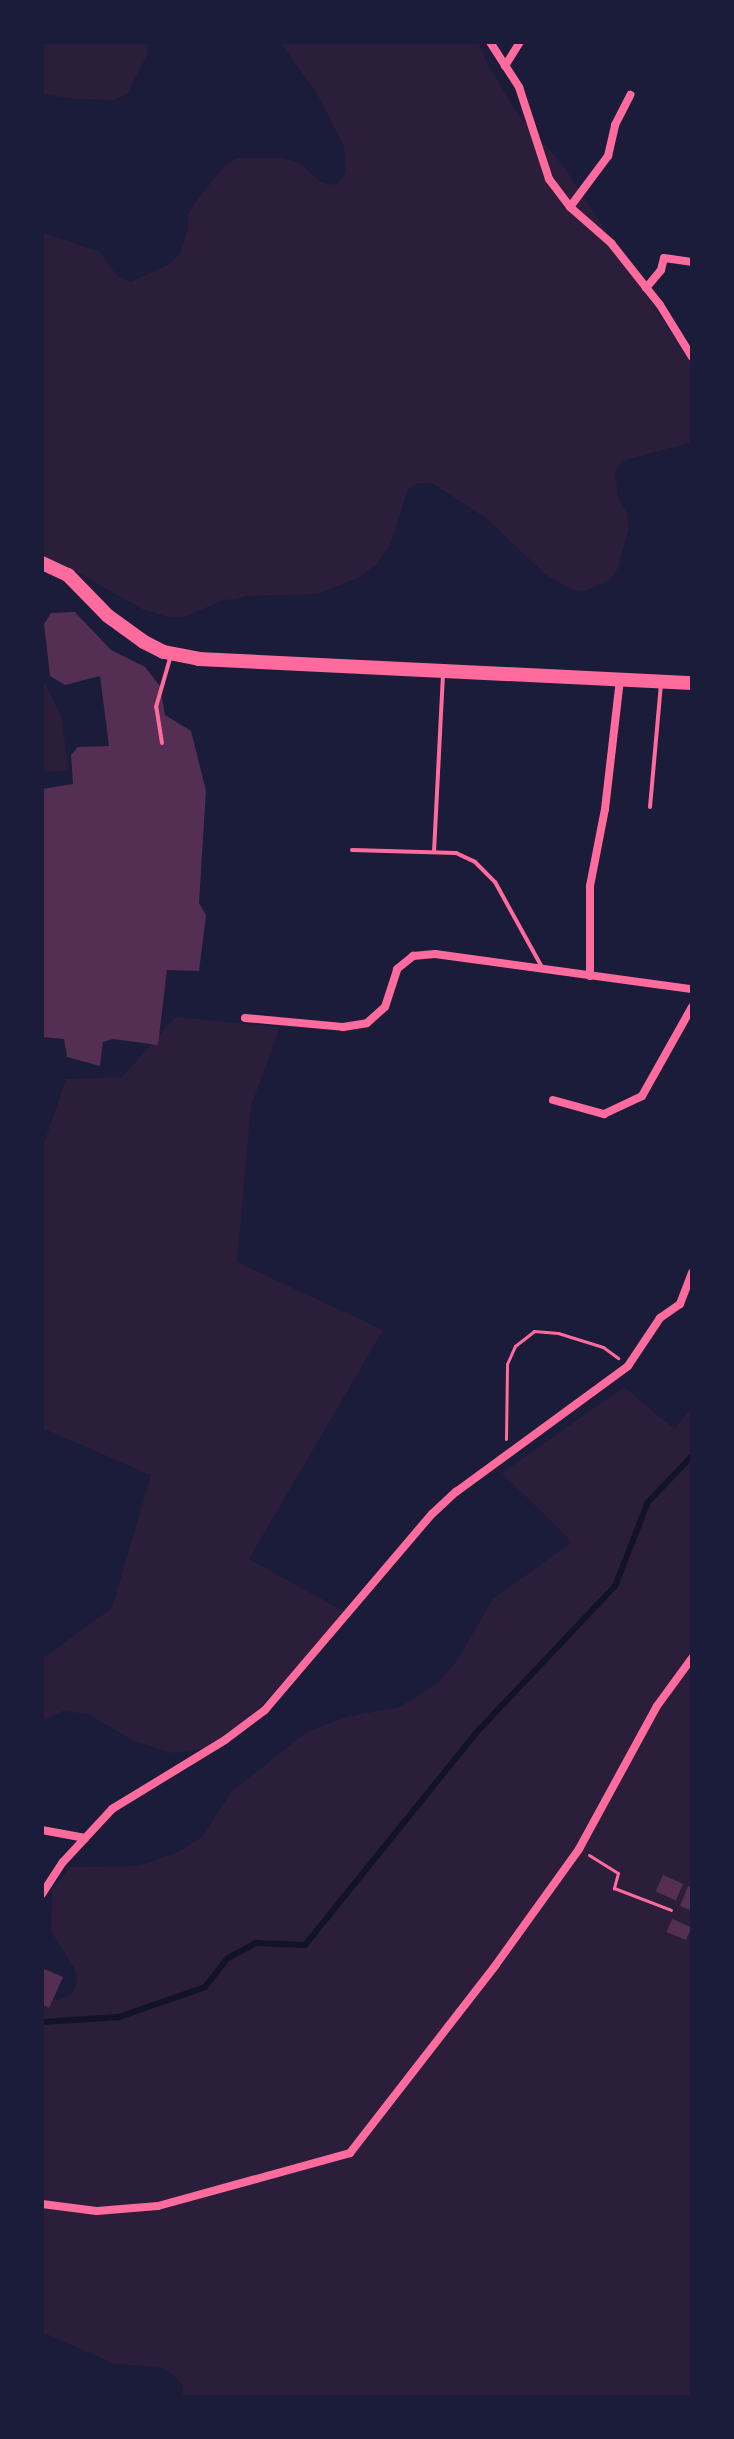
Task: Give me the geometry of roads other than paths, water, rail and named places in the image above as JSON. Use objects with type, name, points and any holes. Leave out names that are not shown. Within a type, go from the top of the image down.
[{"type":"main road","points":[[42,563],[68,575],[108,616],[144,642],[171,653],[199,659],[692,683]]},
{"type":"street","points":[[490,42],[519,87],[549,179],[570,207],[611,243],[646,288],[692,357]]},
{"type":"street","points":[[505,66],[520,42]]},
{"type":"street","points":[[570,207],[608,156],[615,125],[630,95]]},
{"type":"street","points":[[646,288],[661,270],[664,258],[692,262]]},
{"type":"street","points":[[590,976],[590,886],[605,809],[620,680]]},
{"type":"street","points":[[245,1018],[343,1027],[367,1023],[385,1007],[397,969],[413,956],[435,954],[692,989]]},
{"type":"street","points":[[553,1100],[604,1114],[642,1096],[692,1007]]},
{"type":"street","points":[[42,1894],[85,1838],[112,1809],[225,1740],[265,1710],[432,1514],[475,1477],[628,1366],[660,1318],[680,1304],[692,1272]]},
{"type":"street","points":[[42,2204],[97,2211],[158,2206],[350,2153],[495,1966],[579,1849],[657,1706],[692,1658]]},
{"type":"street","points":[[42,1830],[85,1838]]},
{"type":"lane","points":[[162,743],[156,707],[171,653]]},
{"type":"lane","points":[[434,852],[437,751],[444,673]]},
{"type":"lane","points":[[650,807],[661,682]]},
{"type":"lane","points":[[352,850],[456,853],[475,862],[495,882],[545,971]]},
{"type":"waterway","points":[[42,2022],[119,2017],[205,1987],[228,1958],[256,1943],[305,1945],[475,1734],[615,1586],[648,1502],[692,1456]]}]
